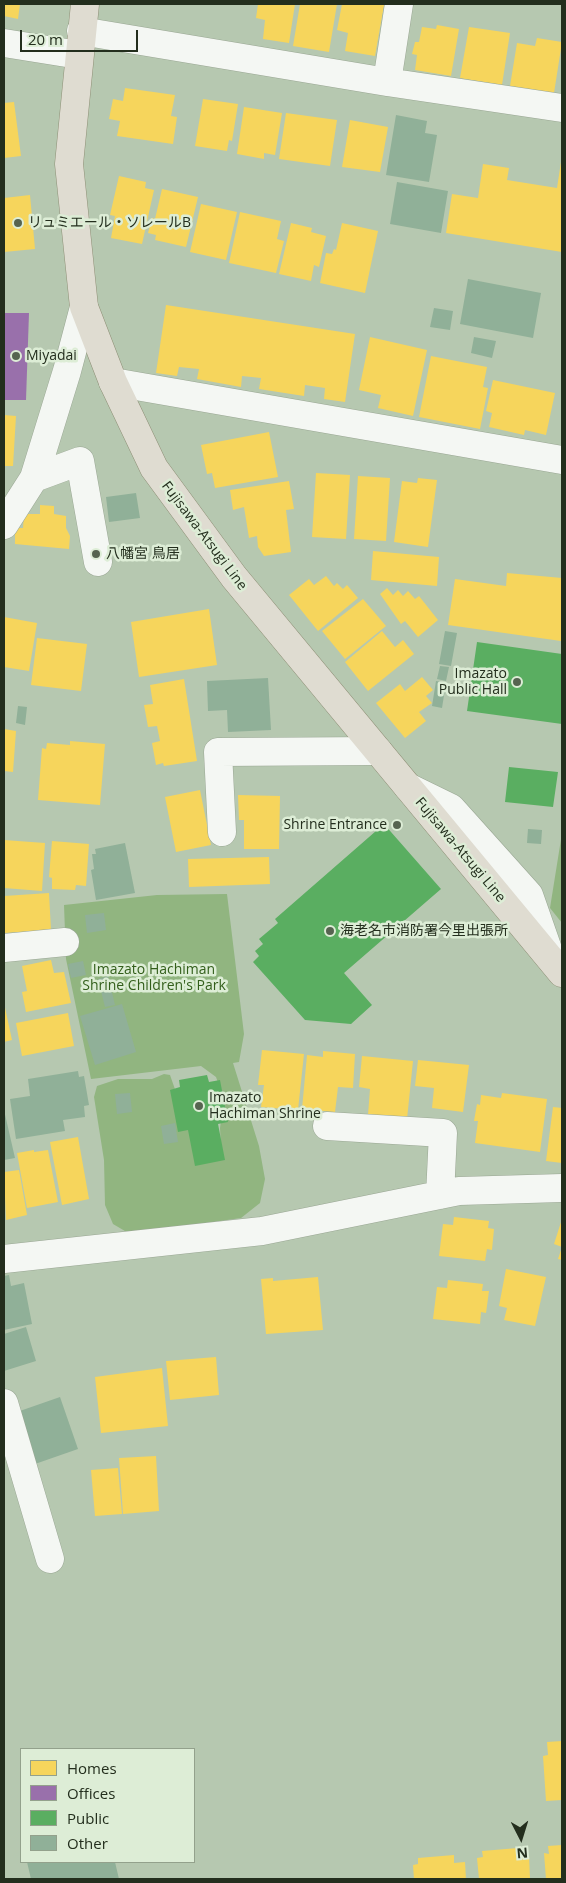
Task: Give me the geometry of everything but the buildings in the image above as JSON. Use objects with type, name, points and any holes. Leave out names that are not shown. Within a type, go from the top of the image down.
[{"type":"main road","name":"Fujisawa-Atsugi Line","points":[[85,4],[69,164],[84,307],[113,382],[154,468],[234,577],[557,967]]},
{"type":"street","points":[[387,82],[399,4]]},
{"type":"street","points":[[4,43],[80,43],[387,82],[562,108]]},
{"type":"street","points":[[4,525],[34,478],[84,307]]},
{"type":"street","points":[[113,382],[562,460]]},
{"type":"street","points":[[34,478],[80,461],[98,562]]},
{"type":"street","points":[[222,832],[218,752],[378,751]]},
{"type":"street","points":[[4,948],[65,942]]},
{"type":"street","points":[[327,1126],[443,1133],[440,1195]]},
{"type":"street","points":[[4,1259],[262,1231],[459,1191],[562,1188]]},
{"type":"street","points":[[4,1404],[50,1558]]},
{"type":"green space","points":[[562,833],[562,923],[550,908]]},
{"type":"green space","name":"Imazato Hachiman Shrine Children's Park","points":[[227,894],[244,1034],[239,1062],[233,1063],[259,1146],[265,1179],[260,1203],[241,1218],[130,1234],[113,1224],[105,1205],[104,1160],[94,1097],[97,1086],[118,1079],[152,1079],[164,1074],[170,1075],[177,1095],[221,1147],[220,1128],[224,1100],[216,1077],[201,1066],[91,1079],[66,959],[64,905],[157,895]]},
{"type":"place","name":"リュミエール・ソレールB","points":[[18,223]]},
{"type":"place","name":"Miyadai","points":[[16,356]]},
{"type":"place","name":"八幡宮 鳥居","points":[[96,554]]},
{"type":"place","name":"Imazato Public Hall","points":[[517,682]]},
{"type":"place","name":"Shrine Entrance","points":[[397,825]]},
{"type":"place","name":"海老名市消防署今里出張所","points":[[330,931]]},
{"type":"place","name":"Imazato Hachiman Shrine","points":[[199,1106]]}]
